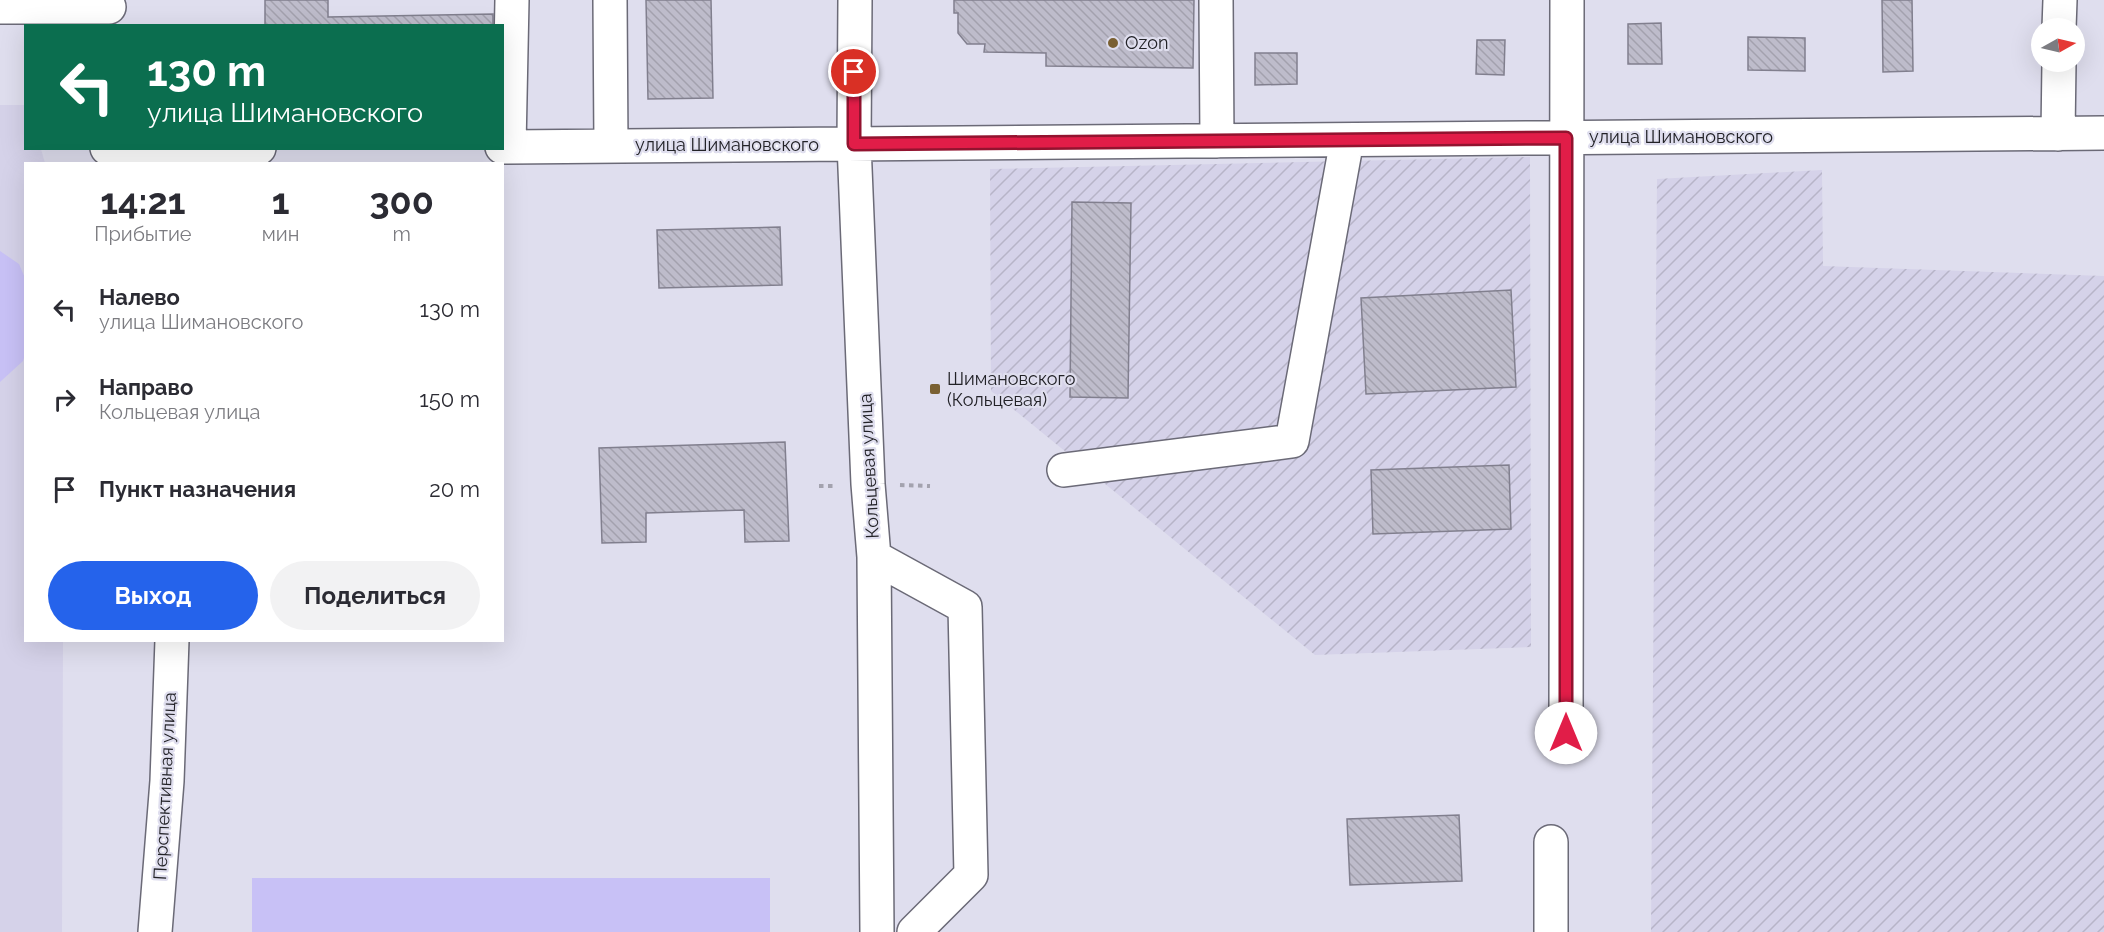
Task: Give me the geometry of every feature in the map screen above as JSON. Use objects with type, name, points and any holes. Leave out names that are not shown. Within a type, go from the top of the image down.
[{"type":"street","points":[[506,147],[512,0]]},
{"type":"street","points":[[610,0],[611,146]]},
{"type":"street","name":"Кольцевая улица","points":[[855,0],[854,144],[868,472],[874,557],[877,932]]},
{"type":"street","points":[[1216,0],[1217,141]]},
{"type":"street","points":[[1566,733],[1567,0]]},
{"type":"street","points":[[2059,18],[2060,0]]},
{"type":"street","points":[[0,7],[109,11]]},
{"type":"street","points":[[2058,134],[2059,72]]},
{"type":"street","name":"улица Шимановского","points":[[506,147],[2104,133]]},
{"type":"street","points":[[1064,470],[1292,441],[1347,140]]},
{"type":"street","points":[[874,557],[965,607],[971,875],[914,932]]},
{"type":"street","name":"Перспективная улица","points":[[155,932],[167,781],[172,642]]},
{"type":"street","points":[[1551,842],[1551,932]]},
{"type":"shaded area","points":[[0,105],[24,105],[24,150],[41,150],[45,162],[24,162],[24,642],[63,642],[62,932],[0,932]]},
{"type":"shaded area","points":[[1530,157],[1531,647],[1315,655],[991,391],[990,169]]},
{"type":"shaded area","points":[[1822,170],[1823,266],[2104,276],[2104,932],[1651,932],[1657,179]]},
{"type":"shaded area","points":[[0,251],[19,264],[24,276],[24,358],[0,382]]},
{"type":"shaded area","points":[[252,878],[770,878],[770,932],[252,932]]},
{"type":"building","points":[[265,0],[328,0],[328,17],[493,14],[493,24],[265,24]]},
{"type":"building","points":[[646,0],[711,0],[713,98],[648,99]]},
{"type":"building","points":[[954,0],[1194,0],[1193,68],[1046,66],[1046,53],[984,52],[985,44],[967,44],[958,33],[958,13],[954,13]]},
{"type":"building","points":[[1882,0],[1912,0],[1913,71],[1883,72]]},
{"type":"building","points":[[1661,23],[1662,64],[1628,64],[1628,24]]},
{"type":"building","points":[[1748,37],[1805,38],[1805,71],[1748,70]]},
{"type":"building","points":[[1477,40],[1505,40],[1504,75],[1476,74]]},
{"type":"building","points":[[1255,53],[1297,53],[1297,84],[1255,85]]},
{"type":"building","points":[[1072,202],[1131,203],[1128,398],[1070,397]]},
{"type":"building","points":[[780,227],[782,285],[659,288],[657,230]]},
{"type":"building","points":[[1511,290],[1516,387],[1366,394],[1361,298]]},
{"type":"building","points":[[785,442],[789,541],[745,542],[744,510],[646,513],[646,542],[602,543],[599,448]]},
{"type":"building","points":[[1509,465],[1511,529],[1373,534],[1371,470]]},
{"type":"building","points":[[1459,815],[1462,881],[1350,885],[1347,819]]},
{"type":"place","name":"Ozon","points":[[1113,43]]},
{"type":"place","name":"Шимановского (Кольцевая)","points":[[935,389]]},
{"type":"route","points":[[854,72],[854,144],[1566,138],[1566,733]]}]
